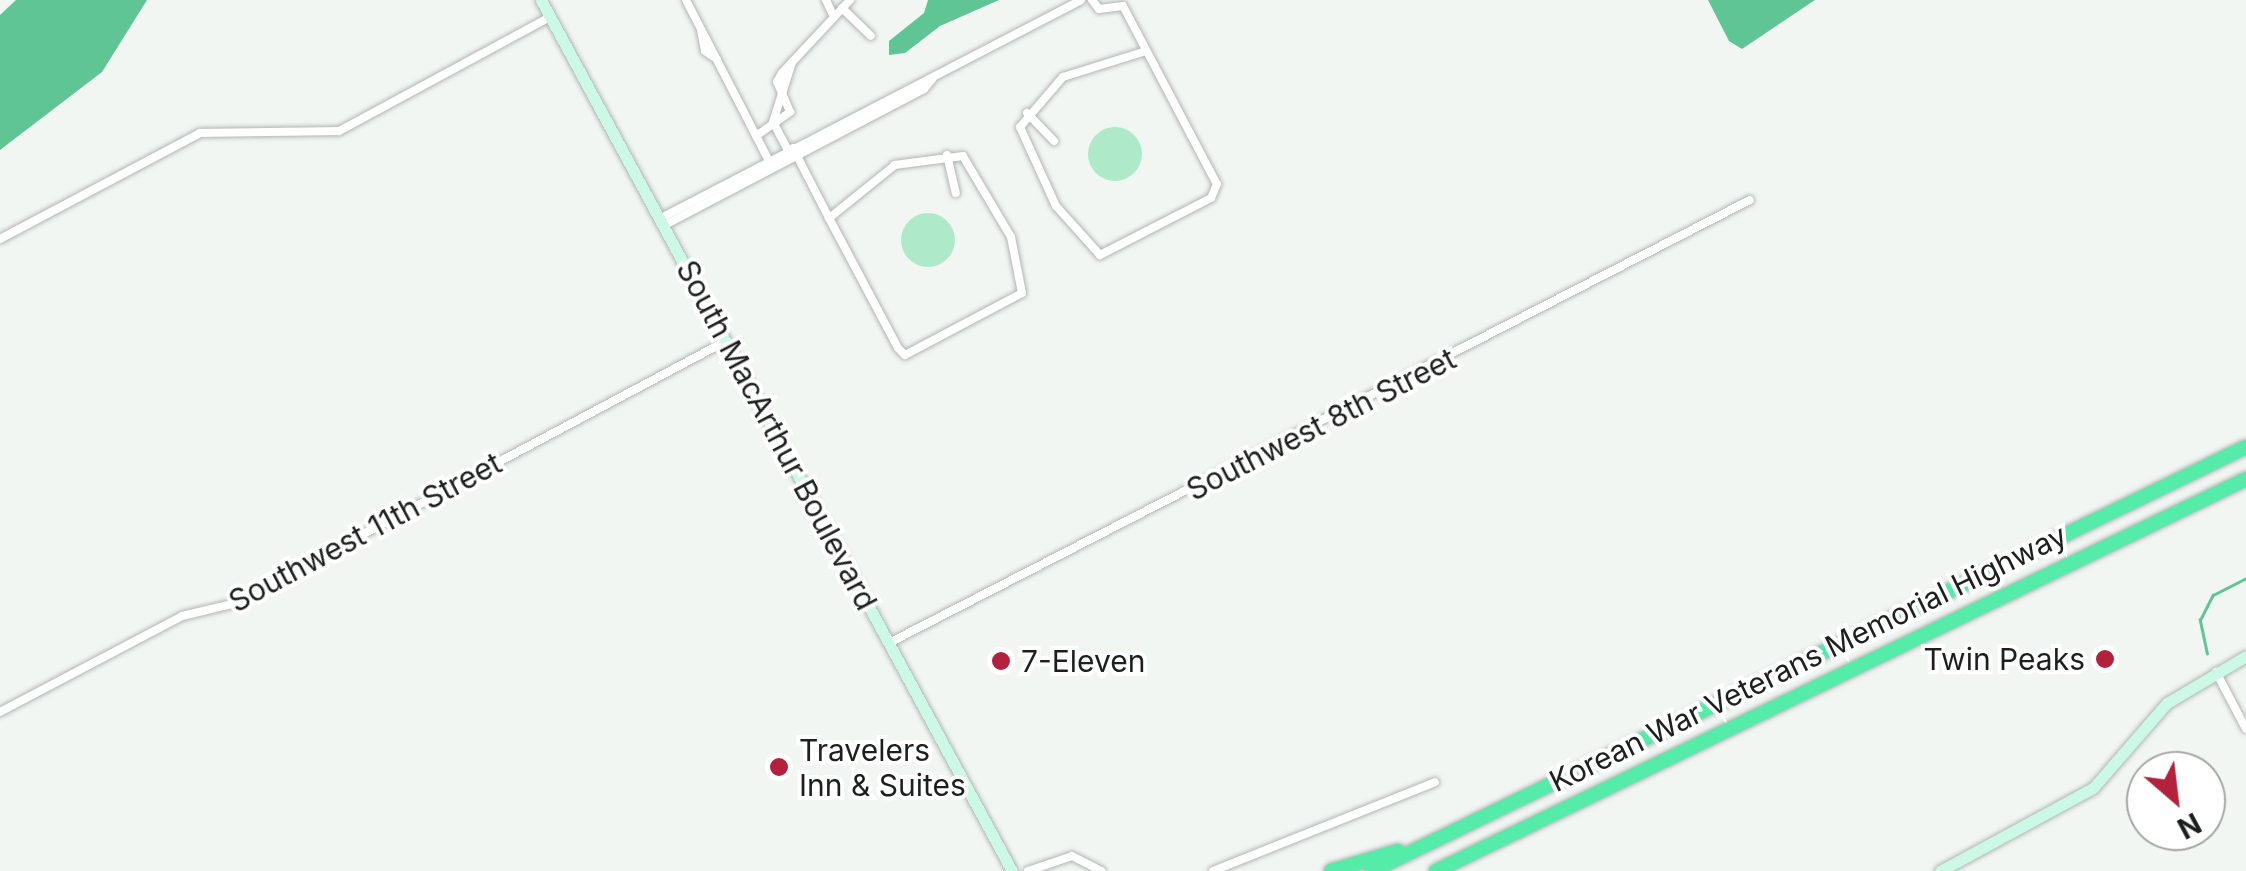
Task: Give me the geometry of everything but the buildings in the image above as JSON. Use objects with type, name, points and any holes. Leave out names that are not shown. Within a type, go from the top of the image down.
[{"type":"highway","name":"Korean War Veterans Memorial Highway","points":[[1372,871],[2246,448]]},
{"type":"highway","name":"Korean War Veterans Memorial Highway","points":[[1439,870],[2246,479]]},
{"type":"highway","points":[[1331,871],[1423,844]]},
{"type":"main road","name":"South MacArthur Boulevard","points":[[542,0],[1012,871]]},
{"type":"main road","points":[[1940,871],[2093,788],[2167,703],[2246,656]]},
{"type":"street","points":[[686,0],[706,50],[716,59],[769,160]]},
{"type":"street","points":[[826,0],[834,16]]},
{"type":"street","points":[[828,218],[895,164],[947,155],[968,160],[1011,237],[1022,293],[905,355],[775,126],[792,62],[850,0]]},
{"type":"street","points":[[661,222],[924,89],[933,78],[1081,0]]},
{"type":"street","points":[[1092,0],[1099,9],[1123,6],[1217,184],[1211,198],[1100,255],[1056,206],[1020,134],[1027,113],[1063,78],[1146,51]]},
{"type":"street","points":[[842,8],[871,36]]},
{"type":"street","points":[[0,239],[200,133],[340,131],[550,17]]},
{"type":"street","points":[[756,136],[790,112],[790,99],[781,93]]},
{"type":"street","points":[[1027,113],[1054,141]]},
{"type":"street","points":[[661,222],[769,160],[792,153]]},
{"type":"street","points":[[947,155],[956,193]]},
{"type":"street","name":"Southwest 8th Street","points":[[889,643],[1750,200]]},
{"type":"street","name":"Southwest 11th Street","points":[[0,712],[182,616],[232,604],[726,341]]},
{"type":"street","points":[[2216,672],[2246,729]]},
{"type":"street","points":[[1213,871],[1435,782]]},
{"type":"street","points":[[1028,871],[1072,856],[1100,871]]},
{"type":"shaded area","points":[[16,0],[147,0],[102,72],[0,150],[0,15]]},
{"type":"shaded area","points":[[928,0],[999,0],[940,26],[905,53],[889,55],[889,41],[924,13]]},
{"type":"shaded area","points":[[1708,0],[1815,0],[1742,49],[1729,41]]},
{"type":"shaded area","points":[[1115,127],[1134,135],[1142,154],[1134,173],[1115,181],[1096,173],[1088,154],[1096,135]]},
{"type":"shaded area","points":[[928,213],[947,221],[955,240],[947,259],[928,267],[909,259],[901,240],[909,221]]},
{"type":"waterway","points":[[2207,654],[2200,620],[2213,595],[2246,578]]},
{"type":"place","name":"Twin Peaks","points":[[2105,659]]},
{"type":"place","name":"7-Eleven","points":[[1001,661]]},
{"type":"place","name":"Travelers Inn & Suites","points":[[779,767]]}]
